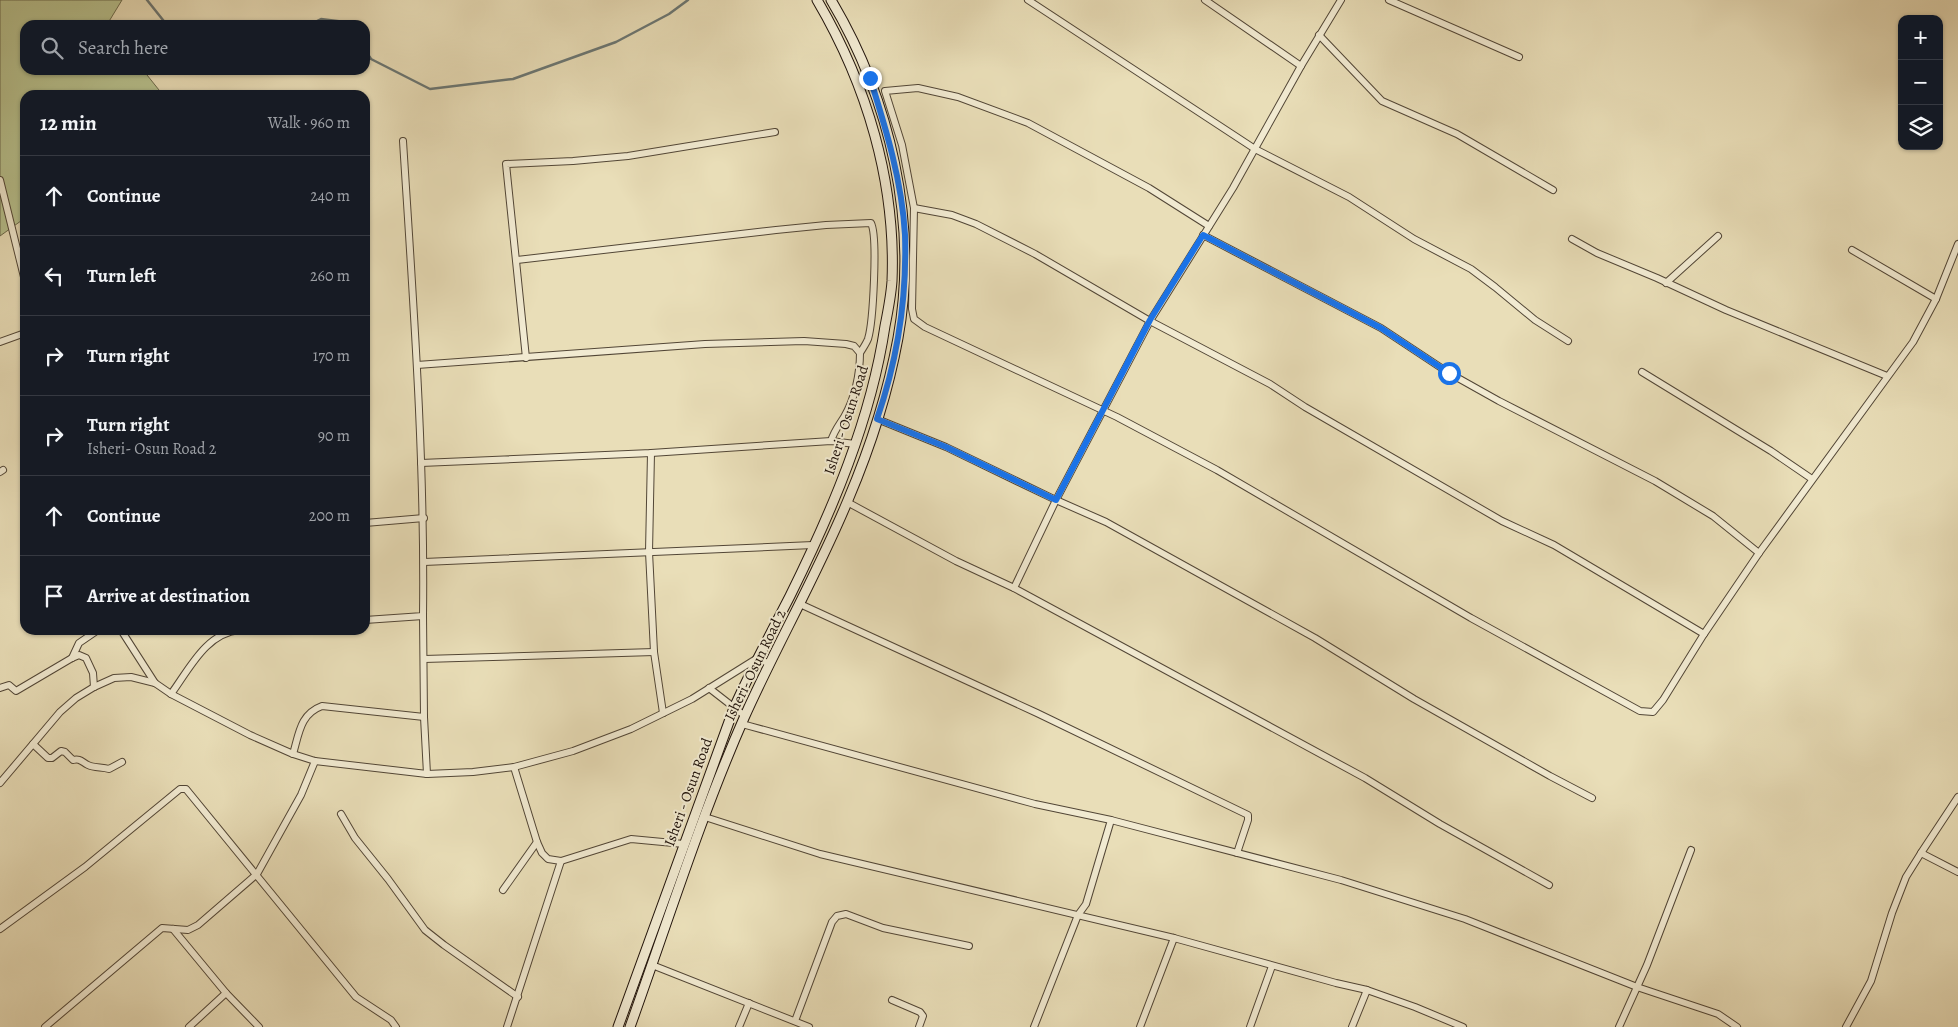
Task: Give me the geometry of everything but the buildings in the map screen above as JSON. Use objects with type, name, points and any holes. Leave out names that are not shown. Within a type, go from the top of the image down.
[{"type":"main road","name":"Isheri - Osun Road","points":[[618,1027],[734,708],[756,659],[790,597],[813,546],[855,444],[876,378],[892,283],[892,235],[886,184],[859,83],[836,32],[817,0]]},
{"type":"main road","name":"Isheri- Osun Road 2","points":[[630,1027],[724,763],[769,663],[800,604],[847,502],[884,399],[896,345],[901,314],[905,234],[898,182],[888,138],[870,78],[847,27],[831,0]]},
{"type":"street","points":[[1028,0],[1255,149],[1350,197],[1414,239],[1471,269],[1534,320],[1568,341]]},
{"type":"street","points":[[1206,0],[1301,66]]},
{"type":"street","points":[[1014,588],[1056,500],[1150,320],[1255,149],[1301,66],[1341,0]]},
{"type":"street","points":[[1389,0],[1520,57]]},
{"type":"street","points":[[1319,35],[1382,101],[1457,134],[1553,190]]},
{"type":"street","points":[[1209,226],[1149,188],[1028,123],[958,96],[918,88],[885,91],[902,144],[914,208],[912,309],[914,319],[924,327],[1103,411],[1217,470],[1470,618],[1640,711],[1653,712],[1663,700],[1704,634],[1759,553],[1912,342],[1936,299],[1958,244]]},
{"type":"street","points":[[526,358],[505,167],[507,163],[574,161],[628,156],[775,132]]},
{"type":"street","points":[[403,141],[417,365],[424,518],[424,717],[427,774]]},
{"type":"street","points":[[0,180],[20,261]]},
{"type":"street","points":[[914,208],[952,215],[976,224],[1035,254],[1150,320],[1270,384],[1350,434],[1502,520],[1554,546],[1704,634]]},
{"type":"street","points":[[516,260],[793,228],[871,223],[873,227],[874,263],[868,338],[860,353],[853,396],[831,441]]},
{"type":"street","points":[[1203,235],[1381,328],[1449,373],[1499,402],[1655,481],[1713,516],[1759,553]]},
{"type":"street","points":[[1666,283],[1718,236]]},
{"type":"street","points":[[1572,239],[1597,254],[1726,310],[1887,376]]},
{"type":"street","points":[[1852,250],[1936,299]]},
{"type":"street","points":[[0,342],[20,335]]},
{"type":"street","points":[[417,365],[705,344],[804,341],[846,344],[854,346],[860,353]]},
{"type":"street","points":[[1642,372],[1771,451],[1812,479]]},
{"type":"street","points":[[877,419],[946,447],[1106,522],[1315,638],[1414,699],[1592,798]]},
{"type":"street","points":[[421,463],[651,453],[831,441],[855,444]]},
{"type":"street","points":[[651,453],[649,552],[654,652],[663,713]]},
{"type":"street","points":[[847,502],[956,561],[1014,588],[1364,778],[1440,824],[1548,885]]},
{"type":"street","points":[[370,523],[424,518]]},
{"type":"street","points":[[424,562],[813,546]]},
{"type":"street","points":[[800,604],[1037,713],[1244,813],[1248,816],[1248,820],[1237,853]]},
{"type":"street","points":[[370,620],[423,616]]},
{"type":"street","points":[[72,658],[79,644],[91,635]]},
{"type":"street","points":[[124,635],[155,683]]},
{"type":"street","points":[[171,694],[205,648],[220,635]]},
{"type":"street","points":[[424,659],[654,652]]},
{"type":"street","points":[[0,688],[9,685],[16,690],[79,655],[86,658],[93,672],[94,687]]},
{"type":"street","points":[[0,783],[60,712],[76,698],[114,678],[131,677],[155,683],[171,694],[250,735],[293,754],[315,761],[375,766],[427,774],[473,772],[514,767],[573,751],[631,729],[692,699],[756,659],[769,663]]},
{"type":"street","points":[[709,688],[734,708],[743,720],[1034,804],[1112,820],[1342,880],[1465,919],[1638,987],[1718,1014],[1737,1027]]},
{"type":"street","points":[[293,754],[304,718],[322,706],[424,717]]},
{"type":"street","points":[[33,744],[48,758],[52,758],[61,751],[73,760],[79,759],[93,767],[98,766],[109,769],[122,762]]},
{"type":"street","points":[[45,1027],[162,928],[188,930],[198,925],[258,874],[301,794],[315,761]]},
{"type":"street","points":[[514,767],[537,842],[542,853],[548,859],[561,861],[631,840],[684,844]]},
{"type":"street","points":[[0,929],[85,867],[180,789],[186,789],[258,874],[356,997],[391,1020],[396,1027]]},
{"type":"street","points":[[1846,1027],[1870,981],[1892,912],[1906,877],[1958,797]]},
{"type":"street","points":[[341,814],[355,838],[425,930],[518,997]]},
{"type":"street","points":[[705,817],[820,854],[1174,938],[1272,966],[1367,990],[1400,1001],[1462,1027]]},
{"type":"street","points":[[1034,1027],[1078,915],[1086,904],[1112,820]]},
{"type":"street","points":[[502,890],[537,842]]},
{"type":"street","points":[[1619,1027],[1638,987],[1691,850]]},
{"type":"street","points":[[1921,853],[1958,872]]},
{"type":"street","points":[[507,1027],[561,861]]},
{"type":"street","points":[[795,1022],[832,922],[837,916],[846,914],[883,928],[969,946]]},
{"type":"street","points":[[173,929],[226,992],[259,1027]]},
{"type":"street","points":[[1140,1027],[1174,938]]},
{"type":"street","points":[[652,965],[809,1027]]},
{"type":"street","points":[[1250,1027],[1272,966]]},
{"type":"street","points":[[1352,1027],[1367,990]]},
{"type":"street","points":[[189,1027],[226,992]]},
{"type":"street","points":[[892,1000],[920,1012],[923,1016],[919,1027]]},
{"type":"street","points":[[739,1027],[748,1003]]},
{"type":"green space","points":[[0,0],[122,0],[110,20],[20,20],[20,75],[147,75],[159,90],[20,90],[20,222],[0,236]]},
{"type":"waterway","points":[[147,0],[163,20]]},
{"type":"waterway","points":[[370,58],[430,89],[513,79],[616,42],[669,14],[688,0]]},
{"type":"waterway","points":[[319,20],[329,20]]},
{"type":"route","points":[[870,78],[886,129],[898,182],[905,234],[904,281],[898,336],[884,399],[877,419],[900,430],[946,447],[1056,500],[1150,320],[1203,235],[1381,328],[1410,345],[1449,373]]}]
